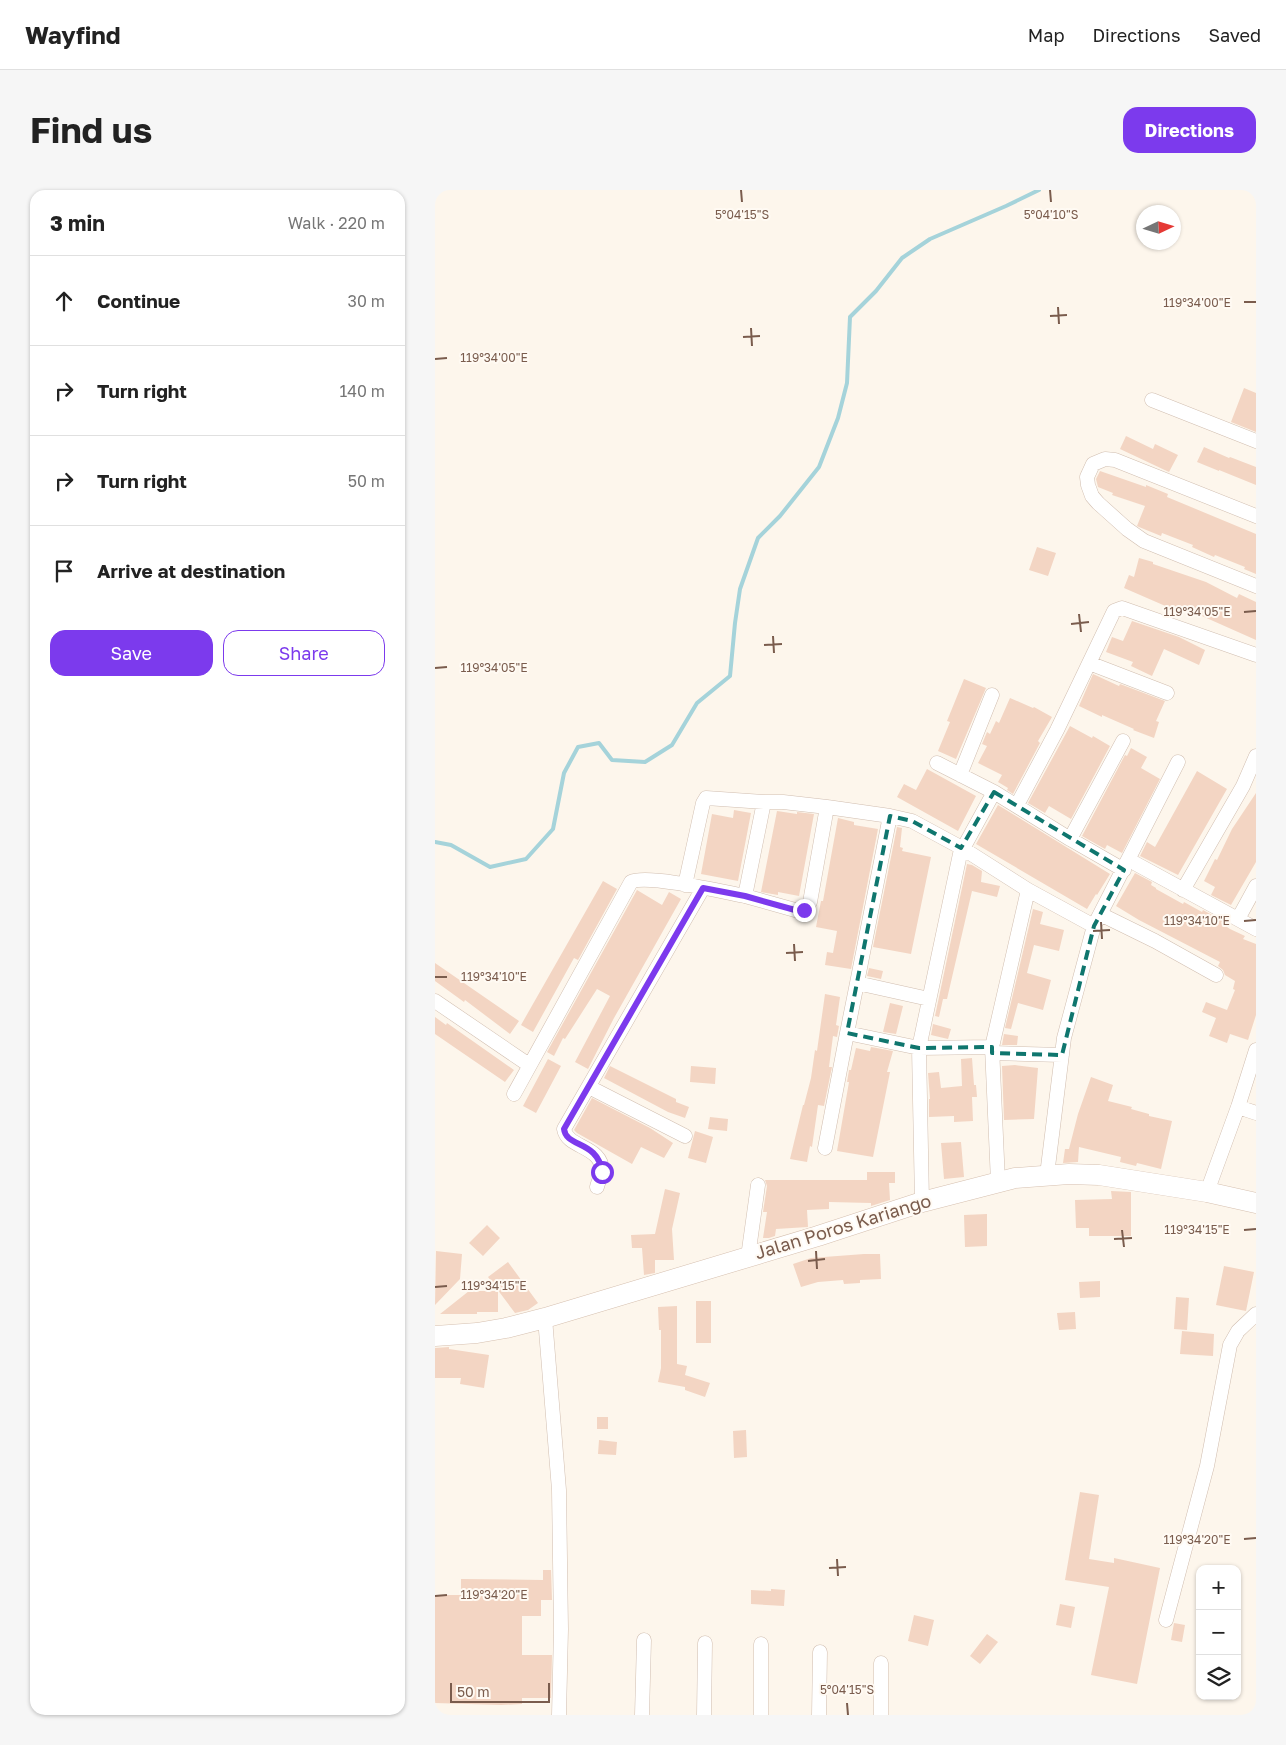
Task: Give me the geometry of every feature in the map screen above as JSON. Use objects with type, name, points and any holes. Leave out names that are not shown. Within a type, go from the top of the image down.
[{"type":"main road","name":"Jalan Poros Kariango","points":[[435,1336],[477,1333],[545,1318],[818,1236],[922,1202],[1029,1176],[1099,1175],[1207,1192],[1256,1203]]},
{"type":"street","points":[[1153,400],[1256,441]]},
{"type":"street","points":[[1256,516],[1115,460],[1105,459],[1096,462],[1093,464],[1087,477],[1089,490],[1098,503],[1137,537],[1256,586]]},
{"type":"street","points":[[1017,805],[1057,730],[1117,608],[1122,608],[1256,655]]},
{"type":"street","points":[[1089,663],[1167,693]]},
{"type":"street","points":[[960,775],[992,695]]},
{"type":"street","points":[[1069,839],[1123,741]]},
{"type":"street","points":[[1183,890],[1251,783],[1256,756]]},
{"type":"street","points":[[937,762],[1017,805],[1069,839],[1183,890],[1256,929]]},
{"type":"street","points":[[1047,1175],[1064,1038],[1097,920],[1179,762]]},
{"type":"street","points":[[922,1202],[919,1048],[950,895],[962,848],[994,792]]},
{"type":"street","points":[[685,885],[703,803],[706,798],[827,807],[900,817],[920,825],[962,848],[1028,890],[1097,920],[1155,941],[1216,974]]},
{"type":"street","points":[[745,896],[764,802]]},
{"type":"street","points":[[514,1094],[629,884],[643,879],[685,885],[745,896],[795,910],[804,910],[810,902],[827,807]]},
{"type":"street","points":[[825,1148],[890,816]]},
{"type":"street","points":[[1238,919],[1256,886]]},
{"type":"street","points":[[597,1187],[602,1172],[598,1159],[595,1154],[565,1135],[564,1131],[703,888]]},
{"type":"street","points":[[998,1182],[992,1050],[1028,890]]},
{"type":"street","points":[[857,982],[929,999]]},
{"type":"street","points":[[435,1001],[529,1065]]},
{"type":"street","points":[[847,1033],[919,1048],[992,1050],[1061,1055]]},
{"type":"street","points":[[1207,1192],[1238,1108],[1256,1050]]},
{"type":"street","points":[[589,1087],[685,1136]]},
{"type":"street","points":[[1238,1108],[1256,1113]]},
{"type":"street","points":[[748,1257],[758,1185]]},
{"type":"street","points":[[1166,1620],[1207,1466],[1230,1345],[1238,1332],[1256,1314]]},
{"type":"street","points":[[545,1318],[559,1500],[561,1629],[559,1715]]},
{"type":"street","points":[[642,1715],[644,1640]]},
{"type":"street","points":[[705,1643],[705,1715]]},
{"type":"street","points":[[761,1644],[761,1715]]},
{"type":"street","points":[[819,1715],[820,1652]]},
{"type":"street","points":[[881,1663],[881,1715]]},
{"type":"highlighted area","points":[[994,792],[1124,870],[1094,926],[1062,1055],[992,1053],[992,1047],[919,1048],[847,1033],[890,816],[912,821],[961,848]]},
{"type":"building","points":[[1244,388],[1256,393],[1256,432],[1231,422]]},
{"type":"building","points":[[1126,436],[1153,449],[1155,444],[1178,455],[1169,472],[1120,449]]},
{"type":"building","points":[[1204,447],[1256,467],[1256,485],[1197,462]]},
{"type":"building","points":[[1100,471],[1146,487],[1146,485],[1168,494],[1167,497],[1256,534],[1256,574],[1244,569],[1245,567],[1215,555],[1214,557],[1192,547],[1193,545],[1162,533],[1161,536],[1137,526],[1145,506],[1112,495],[1113,493],[1098,487],[1096,479]]},
{"type":"building","points":[[1037,547],[1056,553],[1048,576],[1029,570]]},
{"type":"building","points":[[1139,558],[1206,582],[1237,598],[1239,594],[1256,602],[1256,640],[1202,616],[1203,614],[1171,606],[1170,608],[1124,588],[1129,575],[1134,577]]},
{"type":"building","points":[[1132,621],[1179,637],[1205,650],[1199,665],[1164,649],[1152,676],[1131,666],[1133,662],[1106,652],[1112,637],[1123,641]]},
{"type":"building","points":[[1093,674],[1119,686],[1120,684],[1165,701],[1156,721],[1159,722],[1154,738],[1079,706]]},
{"type":"building","points":[[964,679],[986,688],[956,759],[938,751],[950,722],[947,721]]},
{"type":"building","points":[[1010,698],[1034,707],[1052,717],[1038,741],[1040,743],[1013,794],[1007,790],[1008,788],[998,782],[1002,775],[978,763],[987,746],[982,744],[987,732],[990,734],[996,721],[999,723]]},
{"type":"building","points":[[1070,726],[1110,746],[1071,819],[1049,806],[1045,813],[1028,803]]},
{"type":"building","points":[[1131,748],[1147,757],[1141,768],[1160,779],[1122,853],[1107,845],[1105,849],[1082,836],[1125,755],[1127,756]]},
{"type":"building","points":[[927,769],[976,796],[958,831],[897,797],[904,784],[916,790]]},
{"type":"building","points":[[1197,771],[1227,789],[1178,875],[1140,856],[1147,842],[1155,847]]},
{"type":"building","points":[[1256,793],[1256,862],[1231,905],[1211,895],[1215,887],[1204,881],[1232,829]]},
{"type":"building","points":[[998,805],[1110,874],[1087,909],[976,844]]},
{"type":"building","points":[[734,810],[751,813],[738,881],[701,874],[712,814],[733,818]]},
{"type":"building","points":[[777,811],[814,814],[799,896],[778,892],[778,895],[761,892]]},
{"type":"building","points":[[838,818],[854,822],[854,825],[878,829],[851,969],[825,965],[827,952],[833,953],[837,931],[816,927],[821,901],[823,901]]},
{"type":"building","points":[[897,827],[902,828],[900,847],[903,848],[902,851],[931,857],[911,954],[873,947]]},
{"type":"building","points":[[967,864],[982,871],[981,882],[1000,886],[997,897],[972,891],[947,999],[943,999],[939,1017],[935,1016]]},
{"type":"building","points":[[1135,873],[1152,882],[1151,885],[1156,889],[1183,904],[1184,902],[1202,912],[1203,910],[1223,921],[1221,923],[1245,936],[1243,939],[1256,944],[1256,1015],[1248,1040],[1230,1034],[1227,1043],[1209,1036],[1216,1018],[1202,1012],[1206,1002],[1227,1010],[1235,990],[1233,989],[1235,981],[1225,975],[1218,966],[1220,962],[1116,906]]},
{"type":"building","points":[[603,881],[617,889],[578,960],[574,958],[533,1032],[521,1025]]},
{"type":"building","points":[[637,890],[662,905],[669,892],[681,899],[614,1018],[588,1069],[575,1062],[610,996],[597,989],[565,1039],[563,1038],[554,1056],[547,1052]]},
{"type":"building","points":[[1033,909],[1043,912],[1040,924],[1064,930],[1059,951],[1034,945],[1027,973],[1051,980],[1043,1010],[1018,1003],[1011,1029],[1005,1028]]},
{"type":"building","points":[[435,963],[519,1021],[510,1034],[465,1000],[464,1002],[435,981]]},
{"type":"building","points":[[869,968],[883,971],[881,979],[867,976]]},
{"type":"building","points":[[825,994],[840,997],[836,1025],[839,1026],[837,1037],[833,1036],[829,1067],[832,1067],[824,1106],[818,1105],[812,1147],[810,1146],[807,1162],[790,1159],[811,1078],[815,1050],[817,1051]]},
{"type":"building","points":[[890,1003],[903,1006],[896,1034],[883,1032]]},
{"type":"building","points":[[435,1017],[446,1025],[447,1023],[514,1070],[505,1082],[435,1034]]},
{"type":"building","points":[[933,1024],[951,1029],[948,1039],[931,1035]]},
{"type":"building","points":[[1004,1034],[1018,1036],[1017,1045],[1002,1045]]},
{"type":"building","points":[[871,1047],[893,1051],[887,1072],[890,1072],[873,1157],[837,1151],[849,1082],[847,1082],[849,1070],[851,1070],[856,1048],[870,1051]]},
{"type":"building","points":[[972,1058],[977,1097],[972,1097],[973,1121],[954,1122],[954,1116],[929,1117],[928,1073],[939,1072],[941,1088],[962,1086],[961,1059]]},
{"type":"building","points":[[548,1059],[561,1066],[536,1113],[523,1106]]},
{"type":"building","points":[[1015,1065],[1038,1068],[1034,1119],[1004,1120],[1002,1066]]},
{"type":"building","points":[[610,1066],[676,1099],[676,1102],[689,1107],[685,1118],[668,1112],[604,1078]]},
{"type":"building","points":[[691,1066],[716,1068],[715,1084],[690,1082]]},
{"type":"building","points":[[1091,1077],[1113,1085],[1108,1101],[1132,1107],[1131,1109],[1149,1114],[1149,1116],[1172,1121],[1161,1169],[1137,1163],[1136,1166],[1120,1162],[1121,1157],[1079,1147],[1078,1162],[1063,1163],[1065,1149],[1069,1149],[1078,1114]]},
{"type":"building","points":[[592,1098],[650,1128],[673,1143],[664,1158],[641,1147],[632,1164],[577,1133],[574,1130]]},
{"type":"building","points":[[710,1117],[728,1119],[727,1131],[708,1129]]},
{"type":"building","points":[[695,1131],[713,1137],[706,1163],[688,1158]]},
{"type":"building","points":[[961,1142],[964,1177],[944,1179],[941,1143]]},
{"type":"building","points":[[867,1172],[895,1172],[895,1183],[889,1183],[890,1200],[871,1206],[871,1203],[829,1202],[829,1209],[807,1210],[808,1227],[776,1229],[775,1236],[763,1238],[767,1212],[763,1212],[767,1186],[765,1180],[867,1180]]},
{"type":"building","points":[[665,1189],[680,1193],[672,1229],[674,1260],[655,1260],[655,1273],[644,1275],[642,1248],[632,1248],[631,1235],[655,1234]]},
{"type":"building","points":[[1111,1191],[1131,1192],[1131,1236],[1089,1236],[1089,1228],[1076,1228],[1075,1200],[1112,1199]]},
{"type":"building","points":[[987,1214],[987,1246],[965,1247],[964,1215]]},
{"type":"building","points":[[487,1225],[500,1238],[483,1256],[469,1243]]},
{"type":"building","points":[[436,1251],[462,1254],[460,1279],[435,1305]]},
{"type":"building","points":[[880,1254],[881,1279],[860,1280],[860,1283],[844,1284],[843,1280],[818,1282],[801,1287],[793,1264],[811,1258]]},
{"type":"building","points":[[508,1262],[538,1303],[528,1310],[515,1313],[488,1277]]},
{"type":"building","points":[[1224,1266],[1254,1272],[1246,1311],[1216,1305]]},
{"type":"building","points":[[1100,1281],[1100,1297],[1080,1298],[1079,1282]]},
{"type":"building","points":[[469,1291],[498,1291],[498,1312],[440,1314]]},
{"type":"building","points":[[1176,1297],[1189,1298],[1187,1330],[1174,1329]]},
{"type":"building","points":[[696,1301],[711,1301],[711,1343],[696,1343]]},
{"type":"building","points":[[677,1306],[677,1364],[687,1366],[685,1375],[710,1383],[705,1397],[685,1390],[685,1387],[658,1382],[661,1368],[661,1330],[659,1330],[658,1307]]},
{"type":"building","points":[[1075,1312],[1076,1329],[1059,1330],[1057,1313]]},
{"type":"building","points":[[1182,1331],[1214,1334],[1213,1356],[1180,1354]]},
{"type":"building","points":[[449,1347],[449,1349],[489,1355],[484,1388],[460,1384],[461,1378],[435,1378],[435,1348]]},
{"type":"building","points":[[597,1417],[608,1417],[608,1429],[597,1429]]},
{"type":"building","points":[[746,1430],[747,1457],[734,1458],[733,1431]]},
{"type":"building","points":[[599,1440],[617,1442],[616,1455],[598,1454]]},
{"type":"building","points":[[1080,1492],[1099,1495],[1089,1559],[1114,1563],[1114,1558],[1160,1568],[1137,1684],[1091,1675],[1109,1587],[1065,1580]]},
{"type":"building","points":[[543,1570],[551,1570],[552,1600],[541,1600],[541,1616],[522,1616],[522,1655],[552,1655],[551,1698],[522,1698],[522,1704],[501,1705],[435,1703],[435,1595],[461,1595],[461,1579],[543,1580]]},
{"type":"building","points":[[771,1589],[785,1590],[784,1606],[751,1604],[751,1590],[771,1591]]},
{"type":"building","points":[[1060,1604],[1075,1607],[1071,1628],[1056,1625]]},
{"type":"building","points":[[914,1615],[934,1620],[928,1646],[908,1641]]},
{"type":"building","points":[[1174,1623],[1185,1625],[1182,1642],[1171,1640]]},
{"type":"building","points":[[987,1634],[998,1642],[980,1664],[970,1656]]},
{"type":"waterway","points":[[435,842],[451,845],[490,867],[526,859],[553,829],[564,773],[578,747],[599,743],[612,760],[645,762],[672,745],[697,703],[730,676],[740,589],[758,538],[780,516],[819,467],[838,418],[847,383],[850,317],[876,291],[902,258],[930,239],[1039,190]]},
{"type":"route","points":[[602,1172],[601,1164],[595,1154],[565,1135],[564,1129],[703,888],[745,896],[795,910],[804,910]]}]
